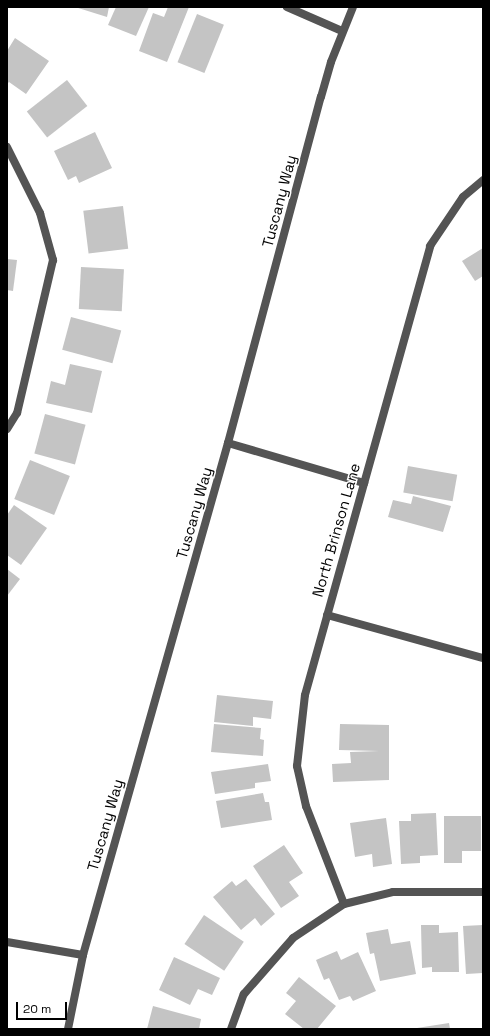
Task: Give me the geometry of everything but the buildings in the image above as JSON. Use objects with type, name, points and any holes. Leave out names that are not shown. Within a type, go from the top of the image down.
[{"type":"street","points":[[287,7],[342,31]]},
{"type":"street","name":"Tuscany Way","points":[[68,1029],[83,955],[228,443],[321,98],[342,31],[353,7]]},
{"type":"street","points":[[7,147],[40,212],[53,260],[17,412],[7,429]]},
{"type":"street","name":"North Brinson Lane","points":[[344,904],[306,806],[297,766],[305,695],[430,246],[463,197],[483,180]]},
{"type":"street","points":[[228,443],[364,483]]},
{"type":"street","points":[[327,614],[483,658]]},
{"type":"street","points":[[231,1029],[244,994],[293,938],[344,904],[393,892],[483,892]]},
{"type":"street","points":[[7,942],[83,955]]}]
